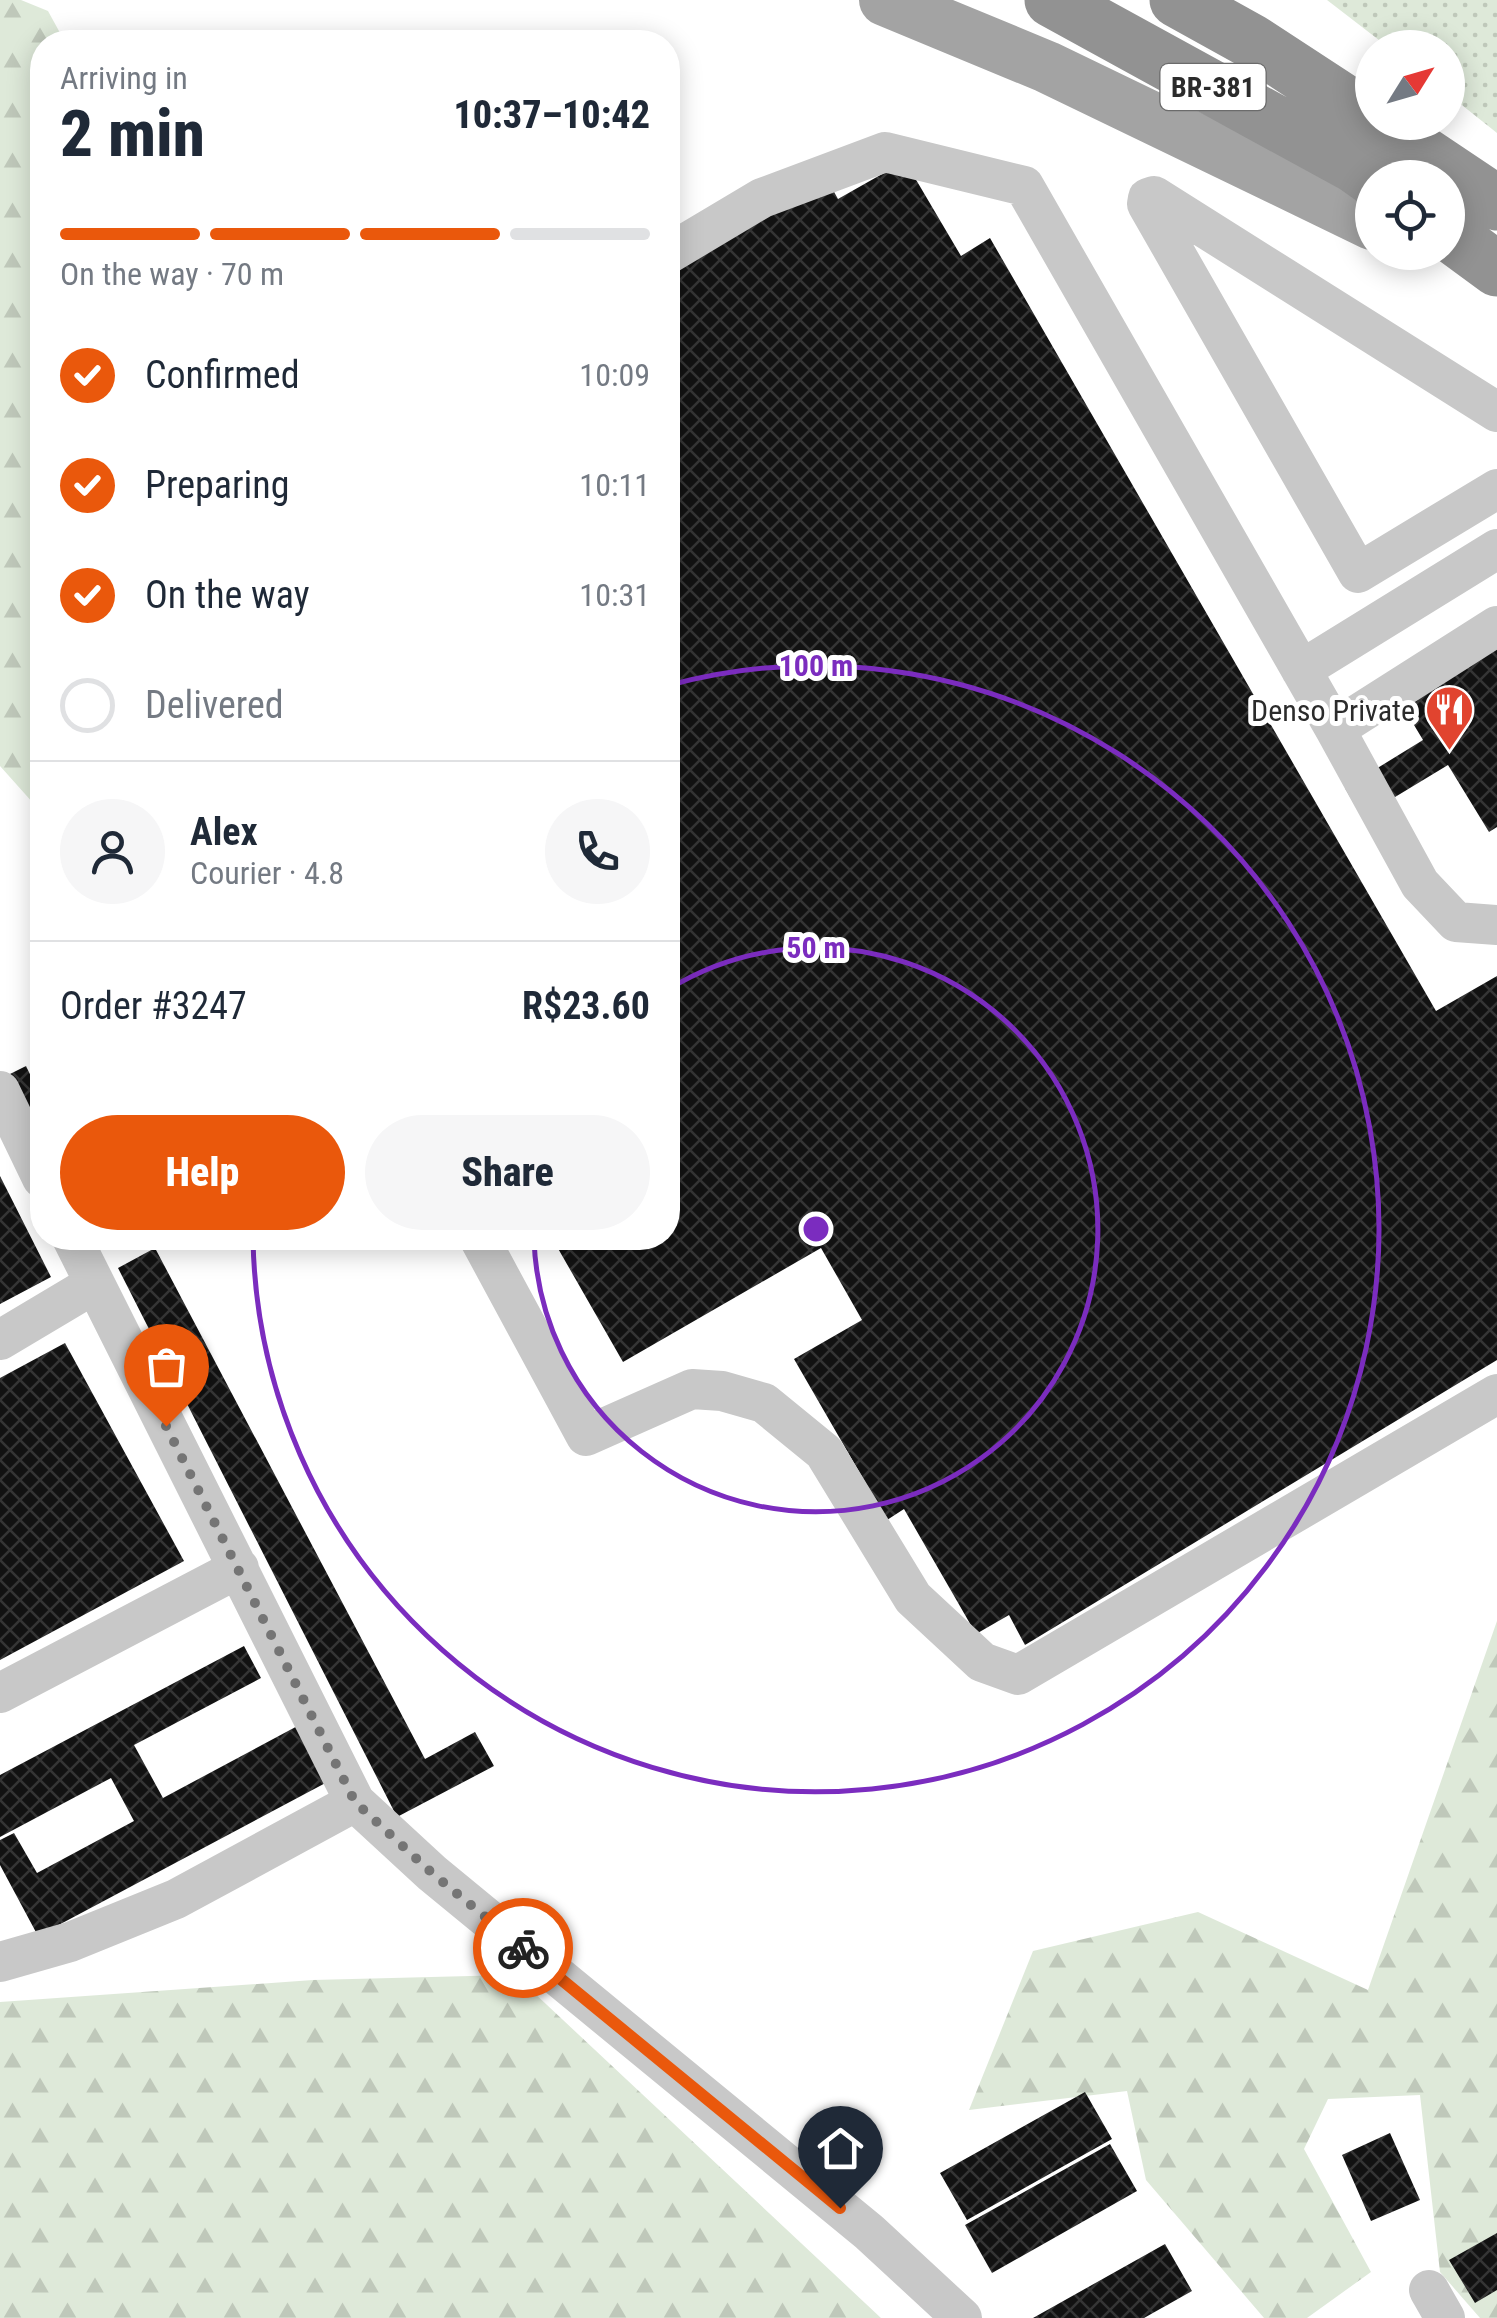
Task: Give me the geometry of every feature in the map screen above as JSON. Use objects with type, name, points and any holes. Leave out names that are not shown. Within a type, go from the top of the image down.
[{"type":"highway","name":"BR-381","points":[[1052,0],[1355,165]]},
{"type":"highway","name":"BR-381","points":[[1177,0],[1252,41],[1355,109]]},
{"type":"highway","name":"BR-381","points":[[1402,140],[1497,203]]},
{"type":"highway","points":[[1465,244],[1497,268]]},
{"type":"main road","points":[[884,0],[1047,67],[1355,216]]},
{"type":"main road","points":[[1465,268],[1497,284]]},
{"type":"street","points":[[680,247],[762,198],[885,152],[1024,186],[1420,884],[1456,922],[1497,925]]},
{"type":"street","points":[[1497,412],[1154,196],[1148,198],[1358,573],[1497,489]]},
{"type":"street","points":[[1301,670],[1497,549]]},
{"type":"street","points":[[1335,729],[1497,626]]},
{"type":"street","points":[[0,1090],[30,1153]]},
{"type":"street","points":[[78,1250],[355,1802],[432,1873],[869,2232],[962,2318]]},
{"type":"street","points":[[485,1250],[586,1436],[692,1388],[722,1390],[764,1403],[824,1452],[913,1598],[982,1662],[1018,1675],[1497,1394]]},
{"type":"street","points":[[0,1340],[94,1284]]},
{"type":"street","points":[[0,1693],[239,1568]]},
{"type":"street","points":[[0,1962],[70,1942],[176,1899],[355,1802]]},
{"type":"green space","points":[[0,0],[21,0],[48,11],[58,30],[30,30],[30,800],[0,766]]},
{"type":"green space","points":[[1327,0],[1497,0],[1497,133],[1465,108],[1465,30],[1366,30]]},
{"type":"green space","points":[[1497,1621],[1497,2318],[1480,2318],[1440,2272],[1420,2095],[1328,2099],[1304,2149],[1371,2272],[1307,2318],[1264,2318],[1146,2180],[1127,2091],[969,2110],[1033,1951],[1198,1912],[1368,1990]]},
{"type":"green space","points":[[515,1975],[881,2318],[0,2318],[0,2002],[313,1980]]},
{"type":"building","points":[[905,161],[961,256],[990,238],[1436,1011],[1497,976],[1497,1360],[1025,1645],[1009,1615],[976,1634],[904,1509],[887,1520],[794,1359],[862,1320],[821,1248],[623,1362],[559,1250],[680,1250],[680,266],[828,181],[838,199]]},
{"type":"building","name":"Denso Private","points":[[1497,649],[1497,827],[1489,832],[1448,765],[1362,817],[1345,788],[1423,740],[1402,705]]},
{"type":"building","points":[[26,1066],[30,1074],[30,1125],[6,1076]]},
{"type":"building","points":[[0,1176],[30,1235],[30,1250],[37,1250],[51,1277],[0,1304]]},
{"type":"building","points":[[156,1250],[425,1759],[475,1732],[494,1766],[397,1817],[118,1268]]},
{"type":"building","points":[[65,1343],[184,1561],[0,1660],[0,1378]]},
{"type":"building","points":[[244,1646],[261,1678],[134,1745],[163,1798],[303,1723],[333,1779],[38,1936],[0,1865],[0,1840],[14,1833],[37,1873],[134,1821],[111,1778],[0,1837],[0,1775]]},
{"type":"building","points":[[1085,2092],[1112,2139],[967,2220],[940,2173]]},
{"type":"building","points":[[1390,2133],[1420,2200],[1371,2221],[1342,2155]]},
{"type":"building","points":[[1110,2144],[1137,2191],[992,2273],[965,2225]]},
{"type":"building","points":[[1497,2233],[1497,2290],[1475,2303],[1449,2260]]},
{"type":"building","points":[[1165,2244],[1192,2291],[1144,2318],[1033,2318]]},
{"type":"way so far","points":[[166,1426],[355,1802],[432,1873],[523,1948]]},
{"type":"place","name":"Denso Private","points":[[1450,752]]},
{"type":"route","points":[[523,1948],[840,2208]]}]
